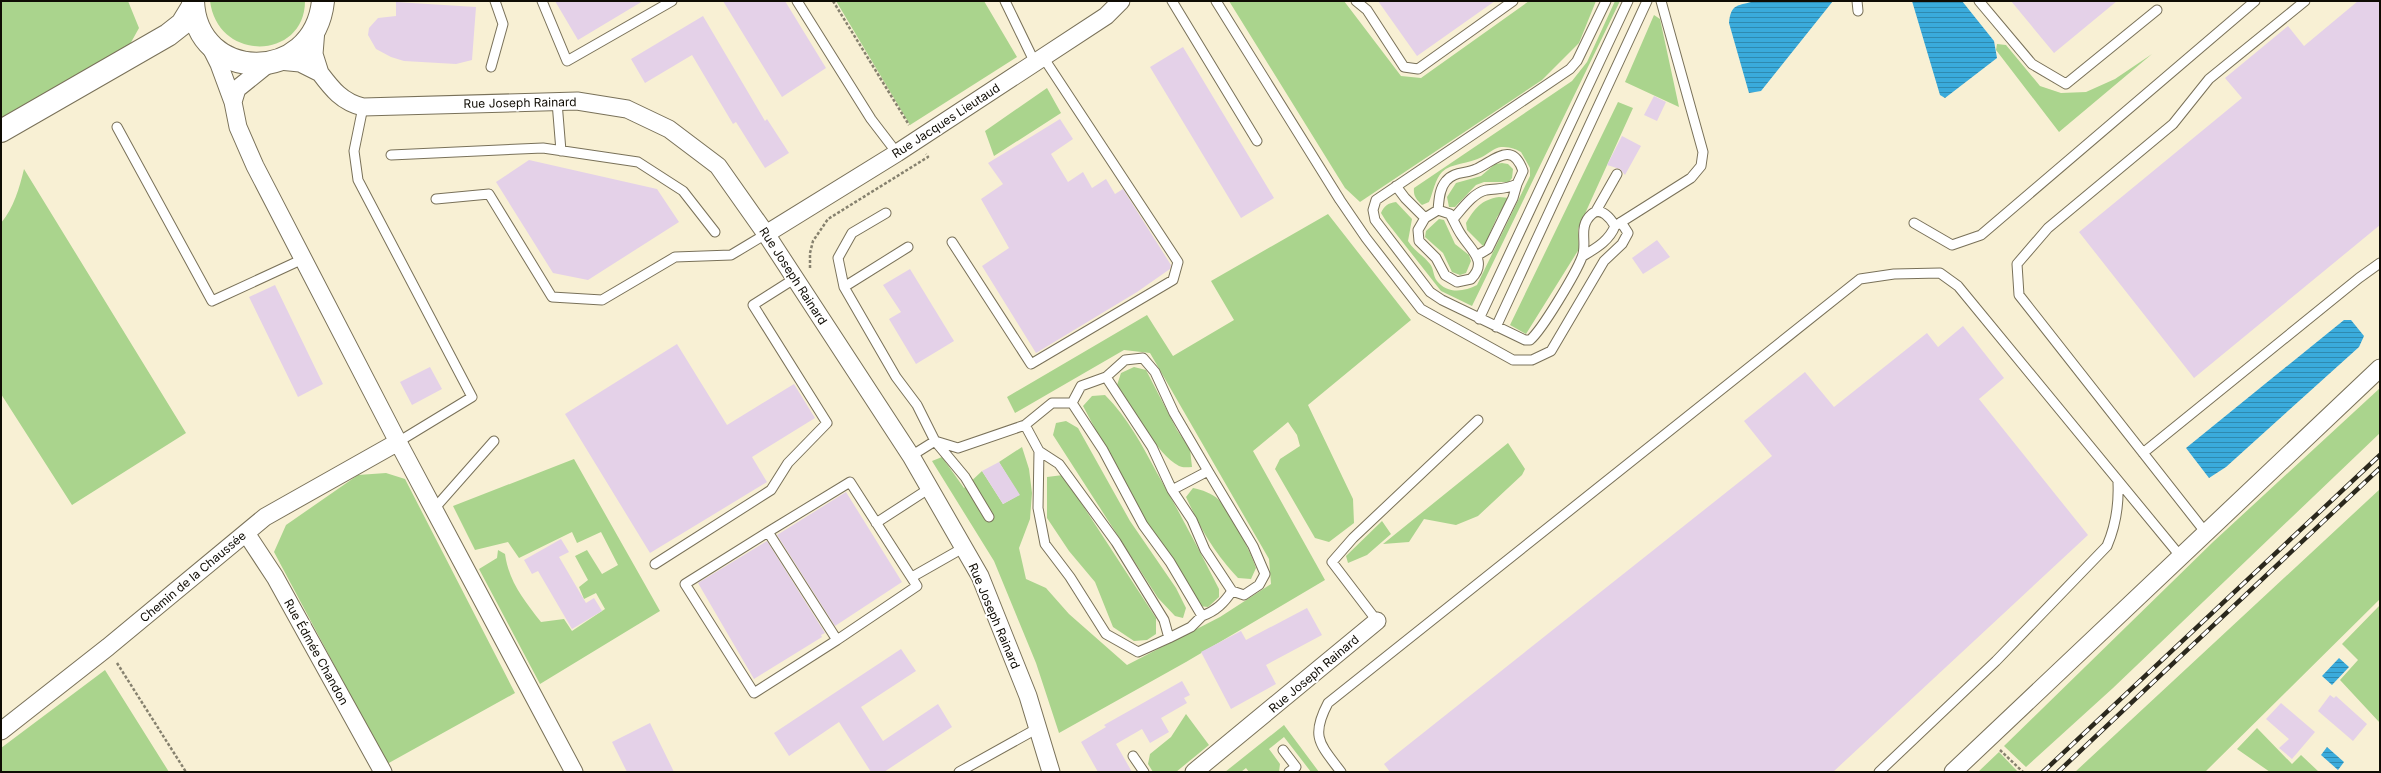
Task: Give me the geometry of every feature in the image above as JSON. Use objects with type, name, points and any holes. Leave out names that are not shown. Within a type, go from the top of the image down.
[{"type":"street","name":"Rue Jacques Lieutaud","points":[[766,234],[897,154],[1106,16],[1121,1]]},
{"type":"street","points":[[1,131],[168,35],[182,24],[193,4]]},
{"type":"street","points":[[193,4],[205,38],[219,64],[232,102],[238,127],[255,166],[398,442],[574,772]]},
{"type":"street","points":[[232,102],[237,90],[274,62],[301,48],[322,11]]},
{"type":"street","points":[[320,73],[314,54],[322,11]]},
{"type":"street","points":[[168,35],[186,33],[205,38],[217,50],[241,62],[300,63],[320,73]]},
{"type":"street","name":"Rue Joseph Rainard","points":[[320,73],[335,93],[350,104],[363,107],[577,101],[627,109],[669,129],[718,166],[766,234],[911,456],[980,576],[1028,696],[1051,772]]},
{"type":"street","points":[[1953,772],[2181,558],[2380,368]]},
{"type":"street","name":"Chemin de la Chaussée","points":[[1,731],[108,646],[265,517],[398,442]]},
{"type":"street","name":"Rue Édmée Chandon","points":[[246,533],[275,577],[383,772]]},
{"type":"street","name":"Rue Joseph Rainard","points":[[1194,772],[1377,621]]},
{"type":"lane","points":[[491,67],[503,24],[495,1]]},
{"type":"lane","points":[[542,1],[567,61],[672,1]]},
{"type":"lane","points":[[797,1],[871,119],[897,154]]},
{"type":"lane","points":[[952,242],[1031,364],[1173,280],[1178,262],[1039,60],[1005,1]]},
{"type":"lane","points":[[1172,1],[1257,141]]},
{"type":"lane","points":[[1216,1],[1340,200],[1366,238],[1421,309],[1513,360],[1532,360],[1551,351],[1604,261],[1622,244],[1628,233],[1607,216],[1596,211]]},
{"type":"lane","points":[[1356,1],[1367,10],[1404,67],[1418,69],[1513,1]]},
{"type":"lane","points":[[1606,1],[1577,61],[1570,69],[1376,200],[1373,210],[1376,220],[1430,292],[1442,300],[1479,319],[1525,340],[1535,336],[1583,256],[1611,235],[1618,224],[1691,178],[1701,166],[1703,152],[1661,1]]},
{"type":"lane","points":[[1479,319],[1628,1]]},
{"type":"lane","points":[[1496,327],[1647,1]]},
{"type":"lane","points":[[1857,1],[1858,11]]},
{"type":"lane","points":[[1979,1],[2032,64],[2066,84],[2157,10]]},
{"type":"lane","points":[[1914,223],[1952,245],[1981,235],[2256,1]]},
{"type":"lane","points":[[2206,533],[2019,295],[2017,264],[2048,228],[2174,124],[2209,79],[2305,1]]},
{"type":"lane","points":[[557,102],[561,151]]},
{"type":"lane","points":[[363,107],[354,151],[358,180],[472,397],[398,442]]},
{"type":"lane","points":[[117,127],[212,301],[303,259]]},
{"type":"lane","points":[[391,155],[543,148],[638,162],[683,191],[715,232]]},
{"type":"lane","points":[[1438,210],[1441,189],[1449,177],[1459,172],[1476,170],[1500,155],[1512,157],[1521,167],[1522,176],[1517,184],[1513,198],[1488,250],[1478,255]]},
{"type":"lane","points":[[1583,256],[1582,233],[1586,221],[1596,211],[1617,174]]},
{"type":"lane","points":[[1453,219],[1472,198],[1484,190],[1506,189],[1517,184]]},
{"type":"lane","points":[[1396,186],[1410,204],[1425,218]]},
{"type":"lane","points":[[436,199],[489,194],[552,297],[602,300],[675,258],[731,255],[766,234]]},
{"type":"lane","points":[[1438,210],[1447,212],[1453,219],[1461,234],[1478,255],[1479,265],[1471,279],[1463,282],[1448,279],[1436,258],[1419,241],[1418,230],[1425,218],[1438,210]]},
{"type":"lane","points":[[886,213],[852,233],[838,258],[844,287],[896,377],[917,406],[935,441],[965,477],[989,517]]},
{"type":"lane","points":[[844,287],[908,247]]},
{"type":"lane","points":[[2143,453],[2359,278],[2380,264]]},
{"type":"lane","points":[[1341,772],[1320,745],[1318,722],[1328,703],[1860,279],[1894,274],[1940,273],[1958,286],[2181,558]]},
{"type":"lane","points":[[655,564],[771,490],[788,463],[827,423],[753,306],[794,279]]},
{"type":"lane","points":[[1072,403],[1081,386],[1106,377],[1125,360],[1142,358],[1155,372],[1174,413],[1245,533],[1265,574],[1259,585],[1244,594],[1232,591],[1205,550],[1192,520],[1172,490],[1152,447],[1106,377]]},
{"type":"lane","points":[[911,456],[935,441],[958,448],[1025,426],[1052,403],[1072,403]]},
{"type":"lane","points":[[1072,403],[1102,450],[1143,525],[1170,562],[1202,616]]},
{"type":"lane","points":[[1377,621],[1332,562],[1353,538],[1478,420]]},
{"type":"lane","points":[[1025,426],[1039,451],[1059,464],[1107,530],[1164,620],[1169,638]]},
{"type":"lane","points":[[434,509],[494,441]]},
{"type":"lane","points":[[1039,451],[1038,508],[1045,544],[1070,577],[1106,634],[1138,652],[1191,627],[1202,616],[1211,613],[1225,603],[1232,591]]},
{"type":"lane","points":[[1172,490],[1208,471]]},
{"type":"lane","points":[[850,482],[876,523],[917,586],[837,640],[754,693],[685,584],[850,482]]},
{"type":"lane","points":[[1879,772],[1996,661],[2107,546],[2115,527],[2119,506],[2118,483]]},
{"type":"lane","points":[[876,523],[930,488]]},
{"type":"lane","points":[[768,532],[837,640]]},
{"type":"lane","points":[[912,577],[964,548]]},
{"type":"lane","points":[[959,772],[1038,728]]},
{"type":"lane","points":[[1283,750],[1296,767],[1289,772]]},
{"type":"lane","points":[[1133,756],[1144,772]]},
{"type":"path","points":[[833,1],[912,131]]},
{"type":"path","points":[[108,646],[186,772]]},
{"type":"path","points":[[2000,750],[2023,772]]},
{"type":"green space","points":[[1,1],[128,1],[139,28],[129,46],[1,119]]},
{"type":"green space","points":[[210,1],[305,1],[301,20],[291,35],[277,43],[260,46],[244,44],[228,35],[216,21]]},
{"type":"green space","points":[[836,1],[984,1],[1017,57],[910,125]]},
{"type":"green space","points":[[1229,1],[1344,1],[1401,76],[1421,78],[1529,1],[1596,1],[1579,43],[1542,80],[1360,202],[1345,188]]},
{"type":"green space","points":[[1615,1],[1620,1],[1472,306],[1441,291],[1386,221],[1381,213],[1382,211],[1387,205],[1396,202],[1412,219],[1408,241],[1413,248],[1430,264],[1437,281],[1441,285],[1451,290],[1461,290],[1477,285],[1530,176],[1530,168],[1521,152],[1507,147],[1501,147],[1477,159],[1446,169],[1438,178],[1429,202],[1422,205],[1415,196],[1414,188],[1572,81],[1587,62]]},
{"type":"green space","points":[[1654,15],[1660,19],[1679,107],[1625,82]]},
{"type":"green space","points":[[1997,44],[2006,45],[2040,86],[2061,93],[2086,92],[2115,79],[2152,54],[2059,132],[1996,50]]},
{"type":"green space","points":[[1047,88],[1061,113],[994,156],[985,131]]},
{"type":"green space","points":[[1618,102],[1633,108],[1578,229],[1579,249],[1526,334],[1510,325]]},
{"type":"green space","points":[[1495,164],[1508,164],[1513,169],[1512,178],[1509,182],[1484,182],[1476,185],[1455,207],[1449,207],[1447,197],[1456,183],[1481,176]]},
{"type":"green space","points":[[24,169],[186,433],[72,505],[1,394],[1,223],[13,204]]},
{"type":"green space","points":[[1499,197],[1510,198],[1497,217],[1484,247],[1467,230],[1466,223],[1472,213],[1479,206],[1488,200]]},
{"type":"green space","points":[[1328,214],[1411,320],[1308,405],[1353,499],[1354,523],[1329,542],[1315,538],[1275,469],[1280,459],[1300,446],[1297,435],[1288,422],[1253,451],[1325,580],[1186,662],[1059,733],[1036,663],[994,561],[932,461],[942,457],[964,488],[982,471],[1003,504],[1019,495],[999,462],[1022,447],[1029,469],[1032,493],[1030,519],[1019,548],[1026,579],[1046,588],[1069,614],[1127,665],[1220,617],[1271,584],[1269,559],[1150,353],[1124,350],[1015,413],[1007,397],[1147,315],[1173,356],[1234,320],[1211,281]]},
{"type":"green space","points":[[1439,219],[1444,220],[1455,244],[1469,255],[1471,261],[1466,273],[1460,275],[1452,272],[1443,253],[1425,237],[1426,231]]},
{"type":"green space","points":[[1134,367],[1146,370],[1177,430],[1190,449],[1192,467],[1179,466],[1170,460],[1153,441],[1117,385],[1121,373]]},
{"type":"green space","points":[[2380,388],[2380,433],[2113,688],[2026,767],[2004,746],[2213,542]]},
{"type":"green space","points":[[1105,395],[1128,422],[1140,442],[1219,589],[1219,597],[1208,607],[1198,606],[1169,554],[1141,515],[1083,406],[1092,396]]},
{"type":"green space","points":[[1066,421],[1078,428],[1130,521],[1176,588],[1186,608],[1183,618],[1175,616],[1158,598],[1053,435],[1056,423]]},
{"type":"green space","points":[[1508,443],[1525,469],[1522,475],[1478,516],[1456,525],[1424,519],[1409,542],[1383,544]]},
{"type":"green space","points":[[574,459],[660,611],[540,684],[479,569],[497,558],[498,550],[505,554],[510,573],[518,590],[541,622],[564,619],[572,631],[605,609],[596,593],[584,599],[579,587],[588,580],[575,556],[587,550],[602,574],[618,565],[601,532],[577,543],[572,532],[519,558],[508,542],[475,550],[453,506]]},
{"type":"green space","points":[[386,473],[405,479],[515,693],[387,764],[274,552],[286,525],[358,475]]},
{"type":"green space","points":[[1063,475],[1156,618],[1156,634],[1147,640],[1134,641],[1113,627],[1095,582],[1069,551],[1047,518],[1047,477]]},
{"type":"green space","points":[[1193,488],[1213,495],[1224,505],[1245,542],[1256,568],[1251,579],[1238,578],[1209,540],[1186,497]]},
{"type":"green space","points":[[2380,489],[2380,599],[2205,772],[2075,772]]},
{"type":"green space","points":[[1382,521],[1391,534],[1367,555],[1348,563],[1346,556]]},
{"type":"green space","points":[[2380,605],[2380,723],[2340,680],[2358,660],[2342,644]]},
{"type":"green space","points":[[105,670],[169,772],[1,772],[1,748]]},
{"type":"green space","points":[[1186,714],[1209,745],[1176,772],[1153,772],[1148,764],[1150,754],[1171,737]]},
{"type":"green space","points":[[1284,725],[1319,772],[1311,772],[1284,737],[1269,749],[1280,764],[1279,772],[1249,772],[1246,768],[1241,772],[1225,772]]},
{"type":"green space","points":[[2257,728],[2292,764],[2301,755],[2319,772],[2270,772],[2237,749]]},
{"type":"green space","points":[[1999,752],[2018,772],[1978,772]]},
{"type":"water","points":[[1755,1],[1833,1],[1761,91],[1749,93],[1729,23],[1732,12],[1736,6]]},
{"type":"water","points":[[1912,1],[1962,1],[1994,41],[1997,58],[1945,98],[1940,95]]},
{"type":"water","points":[[2344,320],[2351,320],[2364,336],[2359,347],[2226,467],[2209,478],[2186,448]]},
{"type":"water","points":[[2339,658],[2349,667],[2332,685],[2322,676]]},
{"type":"water","points":[[2327,747],[2344,762],[2338,770],[2321,755]]},
{"type":"building","points":[[555,1],[643,1],[578,40]]},
{"type":"building","points":[[723,1],[785,1],[826,68],[782,97]]},
{"type":"building","points":[[1378,1],[1495,1],[1417,56]]},
{"type":"building","points":[[2011,1],[2117,1],[2054,53]]},
{"type":"building","points":[[2358,1],[2380,1],[2380,225],[2194,378],[2079,232],[2242,98],[2225,78],[2288,26],[2304,46]]},
{"type":"building","points":[[396,2],[476,7],[472,60],[456,64],[404,61],[391,57],[376,49],[368,35],[369,28],[378,18],[396,16]]},
{"type":"building","points":[[703,16],[765,121],[767,119],[789,153],[765,168],[736,122],[733,124],[692,55],[645,83],[631,59]]},
{"type":"building","points":[[1183,47],[1274,198],[1241,218],[1150,67]]},
{"type":"building","points":[[1654,96],[1666,102],[1657,121],[1644,115]]},
{"type":"building","points":[[1060,119],[1073,139],[1051,154],[1068,182],[1083,172],[1092,188],[1106,179],[1115,194],[1123,189],[1171,265],[1170,269],[1137,292],[1036,353],[982,266],[1009,248],[981,199],[1003,184],[988,163]]},
{"type":"building","points":[[1622,136],[1641,146],[1625,175],[1620,169],[1607,165]]},
{"type":"building","points":[[529,160],[657,189],[679,222],[588,280],[553,273],[496,182]]},
{"type":"building","points":[[1657,240],[1670,257],[1643,274],[1632,258]]},
{"type":"building","points":[[910,269],[954,341],[916,364],[889,319],[901,312],[883,285]]},
{"type":"building","points":[[275,285],[323,384],[298,397],[249,297]]},
{"type":"building","points":[[1963,326],[2004,378],[1979,399],[2088,535],[1833,772],[1390,772],[1384,764],[1772,456],[1744,421],[1805,372],[1834,407],[1927,333],[1938,347]]},
{"type":"building","points":[[677,344],[727,425],[794,384],[815,418],[752,457],[767,482],[650,553],[565,414]]},
{"type":"building","points":[[430,367],[442,389],[412,405],[400,382]]},
{"type":"building","points":[[999,462],[1020,495],[1003,504],[982,471]]},
{"type":"building","points":[[846,492],[902,582],[835,626],[777,535]]},
{"type":"building","points":[[561,539],[569,552],[559,557],[586,603],[594,598],[602,611],[572,629],[538,571],[532,574],[524,560]]},
{"type":"building","points":[[767,541],[825,633],[821,635],[822,637],[754,679],[698,583]]},
{"type":"building","points":[[1307,608],[1322,635],[1266,665],[1276,684],[1231,709],[1201,652],[1241,631],[1246,640]]},
{"type":"building","points":[[901,649],[916,671],[861,707],[883,741],[938,704],[952,727],[884,772],[871,772],[839,722],[789,756],[774,733]]},
{"type":"building","points":[[1182,681],[1190,695],[1184,698],[1187,703],[1161,718],[1169,732],[1150,743],[1142,729],[1116,744],[1132,772],[1098,772],[1081,742],[1106,727],[1104,725]]},
{"type":"building","points":[[2330,695],[2334,698],[2336,696],[2367,724],[2353,741],[2318,711]]},
{"type":"building","points":[[2281,703],[2315,732],[2292,759],[2279,748],[2289,739],[2266,719]]},
{"type":"building","points":[[650,723],[674,772],[627,772],[612,742]]},
{"type":"railway","points":[[2043,772],[2380,455]]},
{"type":"railway","points":[[2058,772],[2380,468]]}]
